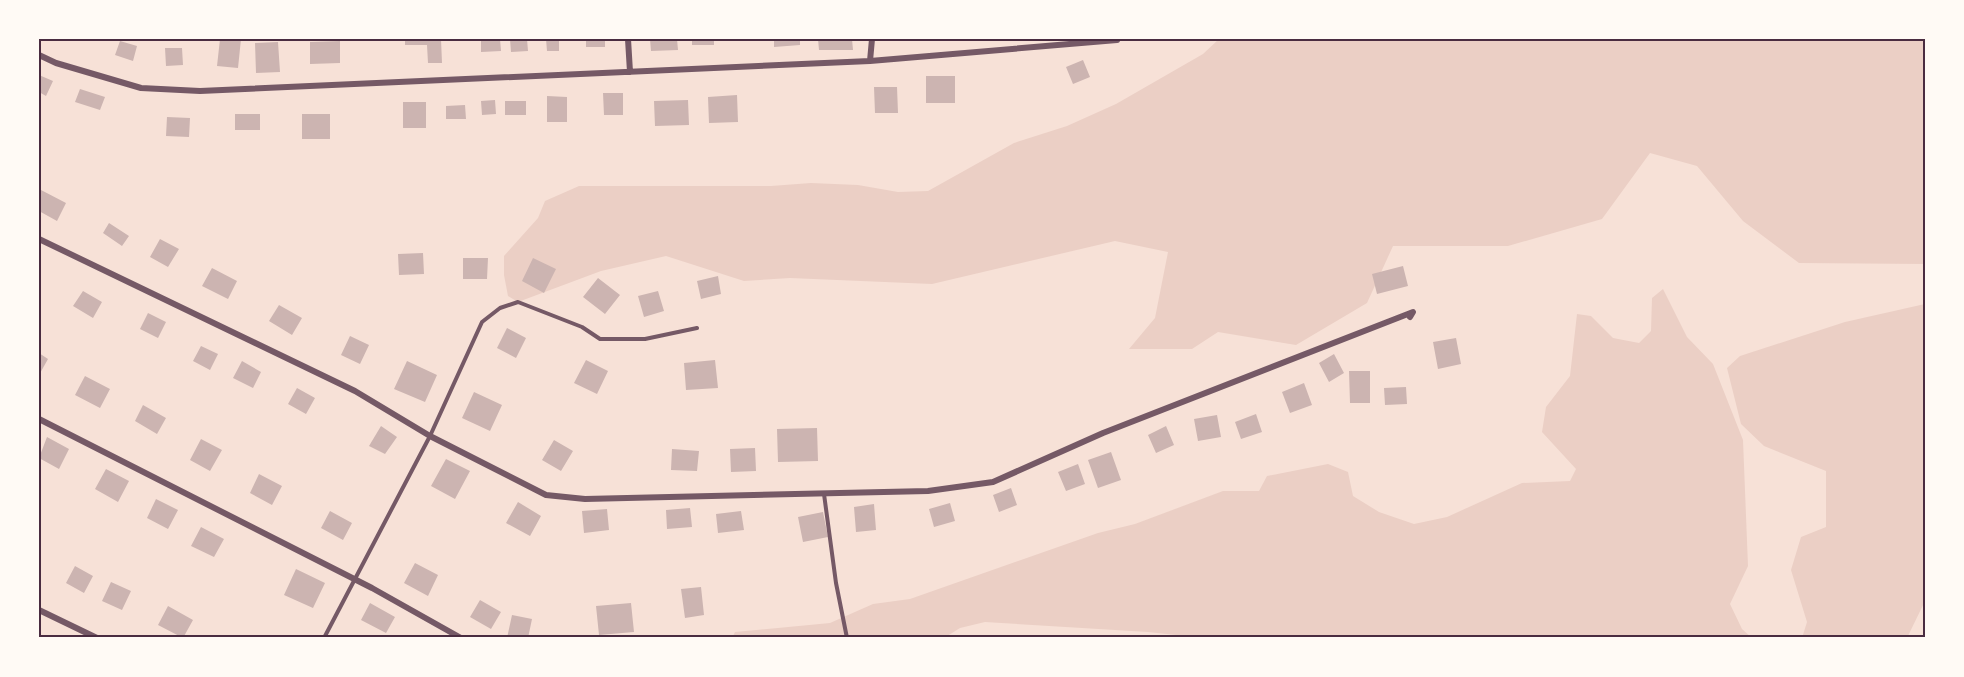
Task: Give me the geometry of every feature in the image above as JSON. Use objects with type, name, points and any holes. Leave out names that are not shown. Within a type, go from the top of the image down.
[{"type":"street","points":[[628,39],[630,72]]},
{"type":"street","points":[[870,61],[872,39]]},
{"type":"street","points":[[39,55],[56,63],[141,88],[200,91],[870,61],[1117,40]]},
{"type":"street","points":[[39,239],[355,391],[430,436],[546,495],[585,499],[928,490],[993,482],[1103,433],[1413,312],[1410,317]]},
{"type":"street","points":[[39,419],[356,580],[461,638]]},
{"type":"street","points":[[39,610],[97,638]]},
{"type":"lane","points":[[324,638],[430,436],[482,322],[500,308],[518,302],[582,327],[600,339],[645,339],[698,328]]},
{"type":"lane","points":[[824,494],[836,583],[847,638]]},
{"type":"shaded area","points":[[1219,39],[1925,39],[1925,264],[1799,263],[1743,221],[1697,166],[1650,153],[1602,219],[1508,246],[1393,246],[1367,303],[1296,345],[1218,332],[1192,349],[1129,349],[1155,318],[1168,252],[1115,241],[932,284],[790,278],[744,281],[666,256],[601,271],[518,302],[508,296],[504,275],[504,256],[538,218],[545,201],[579,186],[771,186],[811,183],[858,185],[898,192],[928,191],[1014,143],[1067,126],[1116,104],[1203,54]]},
{"type":"shaded area","points":[[1663,289],[1687,337],[1713,364],[1743,440],[1748,566],[1730,604],[1742,629],[1752,638],[1204,638],[1148,632],[985,622],[960,628],[944,638],[732,638],[735,632],[830,623],[873,604],[910,599],[1098,533],[1135,524],[1223,491],[1259,491],[1267,476],[1328,464],[1348,472],[1353,496],[1379,512],[1414,524],[1447,517],[1522,483],[1570,481],[1576,469],[1542,432],[1546,407],[1570,376],[1577,314],[1591,316],[1613,338],[1639,343],[1651,331],[1652,298]]},
{"type":"shaded area","points":[[1925,304],[1925,601],[1907,638],[1802,638],[1807,622],[1791,570],[1801,537],[1826,527],[1826,471],[1764,446],[1741,424],[1727,368],[1740,356],[1845,322]]},
{"type":"building","points":[[220,39],[241,39],[238,68],[217,66]]},
{"type":"building","points":[[405,39],[441,39],[442,63],[428,63],[427,45],[405,45]]},
{"type":"building","points":[[481,39],[500,39],[501,51],[481,52]]},
{"type":"building","points":[[510,39],[527,39],[528,51],[511,52]]},
{"type":"building","points":[[546,39],[559,39],[559,51],[547,51]]},
{"type":"building","points":[[586,39],[605,39],[605,47],[586,47]]},
{"type":"building","points":[[650,39],[677,39],[678,50],[651,51]]},
{"type":"building","points":[[692,39],[714,39],[714,45],[692,45]]},
{"type":"building","points":[[774,39],[800,39],[800,45],[774,47]]},
{"type":"building","points":[[818,39],[852,39],[853,50],[819,50]]},
{"type":"building","points":[[120,41],[137,46],[133,61],[115,55]]},
{"type":"building","points":[[340,41],[340,63],[310,64],[310,42]]},
{"type":"building","points":[[278,42],[280,72],[256,73],[255,43]]},
{"type":"building","points":[[165,48],[182,48],[183,65],[166,66]]},
{"type":"building","points":[[1083,60],[1090,77],[1073,84],[1066,67]]},
{"type":"building","points":[[39,75],[53,81],[46,96],[39,92]]},
{"type":"building","points":[[926,76],[955,76],[955,103],[926,103]]},
{"type":"building","points":[[874,87],[897,87],[898,113],[875,113]]},
{"type":"building","points":[[80,89],[105,97],[100,110],[75,102]]},
{"type":"building","points":[[603,93],[623,93],[623,115],[604,115]]},
{"type":"building","points":[[737,95],[738,122],[709,123],[708,97]]},
{"type":"building","points":[[547,96],[567,97],[567,122],[547,122]]},
{"type":"building","points":[[495,100],[496,114],[482,115],[481,101]]},
{"type":"building","points":[[688,100],[689,125],[655,126],[654,101]]},
{"type":"building","points":[[505,101],[526,101],[526,115],[505,115]]},
{"type":"building","points":[[403,102],[426,102],[426,128],[403,128]]},
{"type":"building","points":[[465,105],[466,119],[446,119],[446,106]]},
{"type":"building","points":[[235,114],[260,114],[260,130],[235,130]]},
{"type":"building","points":[[302,114],[330,114],[330,139],[302,139]]},
{"type":"building","points":[[167,117],[190,118],[189,137],[166,136]]},
{"type":"building","points":[[41,190],[66,203],[57,221],[39,211]]},
{"type":"building","points":[[109,223],[129,236],[122,246],[103,233]]},
{"type":"building","points":[[160,239],[179,249],[168,267],[150,257]]},
{"type":"building","points":[[423,253],[424,274],[399,275],[398,254]]},
{"type":"building","points":[[463,258],[488,258],[487,279],[463,279]]},
{"type":"building","points":[[533,258],[556,269],[544,293],[522,281]]},
{"type":"building","points":[[1403,266],[1408,286],[1377,294],[1372,274]]},
{"type":"building","points":[[212,268],[237,281],[228,299],[202,286]]},
{"type":"building","points":[[718,276],[721,294],[701,299],[697,281]]},
{"type":"building","points":[[598,278],[620,295],[605,314],[583,297]]},
{"type":"building","points":[[83,291],[102,302],[93,318],[73,306]]},
{"type":"building","points":[[658,291],[664,311],[644,317],[638,296]]},
{"type":"building","points":[[279,305],[302,318],[292,335],[269,321]]},
{"type":"building","points":[[148,313],[166,322],[158,338],[140,329]]},
{"type":"building","points":[[507,328],[526,338],[516,358],[497,348]]},
{"type":"building","points":[[350,336],[369,345],[360,364],[341,355]]},
{"type":"building","points":[[1456,338],[1461,364],[1438,369],[1433,342]]},
{"type":"building","points":[[201,346],[218,354],[210,370],[193,361]]},
{"type":"building","points":[[39,353],[48,359],[39,375]]},
{"type":"building","points":[[1334,354],[1344,373],[1329,382],[1319,363]]},
{"type":"building","points":[[586,360],[608,371],[597,394],[574,383]]},
{"type":"building","points":[[715,360],[718,388],[686,390],[684,363]]},
{"type":"building","points":[[242,361],[261,372],[253,388],[233,378]]},
{"type":"building","points":[[407,361],[437,375],[425,402],[394,389]]},
{"type":"building","points":[[1349,371],[1370,371],[1370,403],[1350,403]]},
{"type":"building","points":[[85,376],[110,389],[100,408],[75,395]]},
{"type":"building","points":[[1304,383],[1312,405],[1290,413],[1282,392]]},
{"type":"building","points":[[1406,387],[1407,404],[1385,405],[1384,388]]},
{"type":"building","points":[[297,388],[315,398],[306,414],[288,404]]},
{"type":"building","points":[[474,392],[502,405],[490,431],[462,418]]},
{"type":"building","points":[[143,405],[166,418],[157,434],[135,421]]},
{"type":"building","points":[[1256,414],[1262,432],[1241,439],[1235,422]]},
{"type":"building","points":[[1217,415],[1221,437],[1198,441],[1194,419]]},
{"type":"building","points":[[381,426],[397,437],[385,454],[369,446]]},
{"type":"building","points":[[1166,426],[1174,445],[1156,453],[1148,435]]},
{"type":"building","points":[[817,428],[818,461],[778,462],[777,429]]},
{"type":"building","points":[[47,437],[69,449],[59,469],[39,458]]},
{"type":"building","points":[[201,439],[222,450],[210,471],[190,460]]},
{"type":"building","points":[[554,440],[573,451],[561,471],[542,460]]},
{"type":"building","points":[[755,448],[756,471],[731,472],[730,449]]},
{"type":"building","points":[[672,449],[699,451],[697,471],[671,470]]},
{"type":"building","points":[[1111,452],[1121,480],[1098,488],[1088,460]]},
{"type":"building","points":[[446,459],[470,471],[455,499],[431,486]]},
{"type":"building","points":[[1078,464],[1085,484],[1066,491],[1058,472]]},
{"type":"building","points":[[106,469],[129,481],[118,502],[95,489]]},
{"type":"building","points":[[259,474],[282,486],[272,505],[250,493]]},
{"type":"building","points":[[1011,488],[1017,505],[999,512],[993,495]]},
{"type":"building","points":[[156,499],[178,510],[168,529],[147,518]]},
{"type":"building","points":[[518,502],[541,516],[530,536],[506,523]]},
{"type":"building","points":[[950,503],[955,521],[934,527],[929,509]]},
{"type":"building","points":[[874,504],[876,530],[856,532],[854,507]]},
{"type":"building","points":[[690,508],[692,527],[667,529],[666,510]]},
{"type":"building","points":[[607,509],[609,530],[584,533],[582,511]]},
{"type":"building","points":[[330,511],[352,523],[343,540],[321,528]]},
{"type":"building","points":[[741,511],[744,530],[718,533],[716,514]]},
{"type":"building","points":[[823,512],[828,537],[803,542],[798,517]]},
{"type":"building","points":[[201,527],[224,539],[214,557],[191,546]]},
{"type":"building","points":[[415,563],[438,575],[428,596],[404,583]]},
{"type":"building","points":[[75,566],[93,576],[84,593],[66,583]]},
{"type":"building","points":[[296,569],[325,583],[313,608],[284,595]]},
{"type":"building","points":[[111,582],[131,591],[122,610],[102,601]]},
{"type":"building","points":[[701,587],[704,615],[685,618],[681,589]]},
{"type":"building","points":[[480,600],[501,612],[491,629],[470,617]]},
{"type":"building","points":[[370,603],[395,617],[386,633],[361,620]]},
{"type":"building","points":[[631,603],[634,632],[599,635],[596,606]]},
{"type":"building","points":[[168,606],[193,620],[183,638],[158,625]]},
{"type":"building","points":[[512,615],[532,619],[528,638],[507,638]]}]
